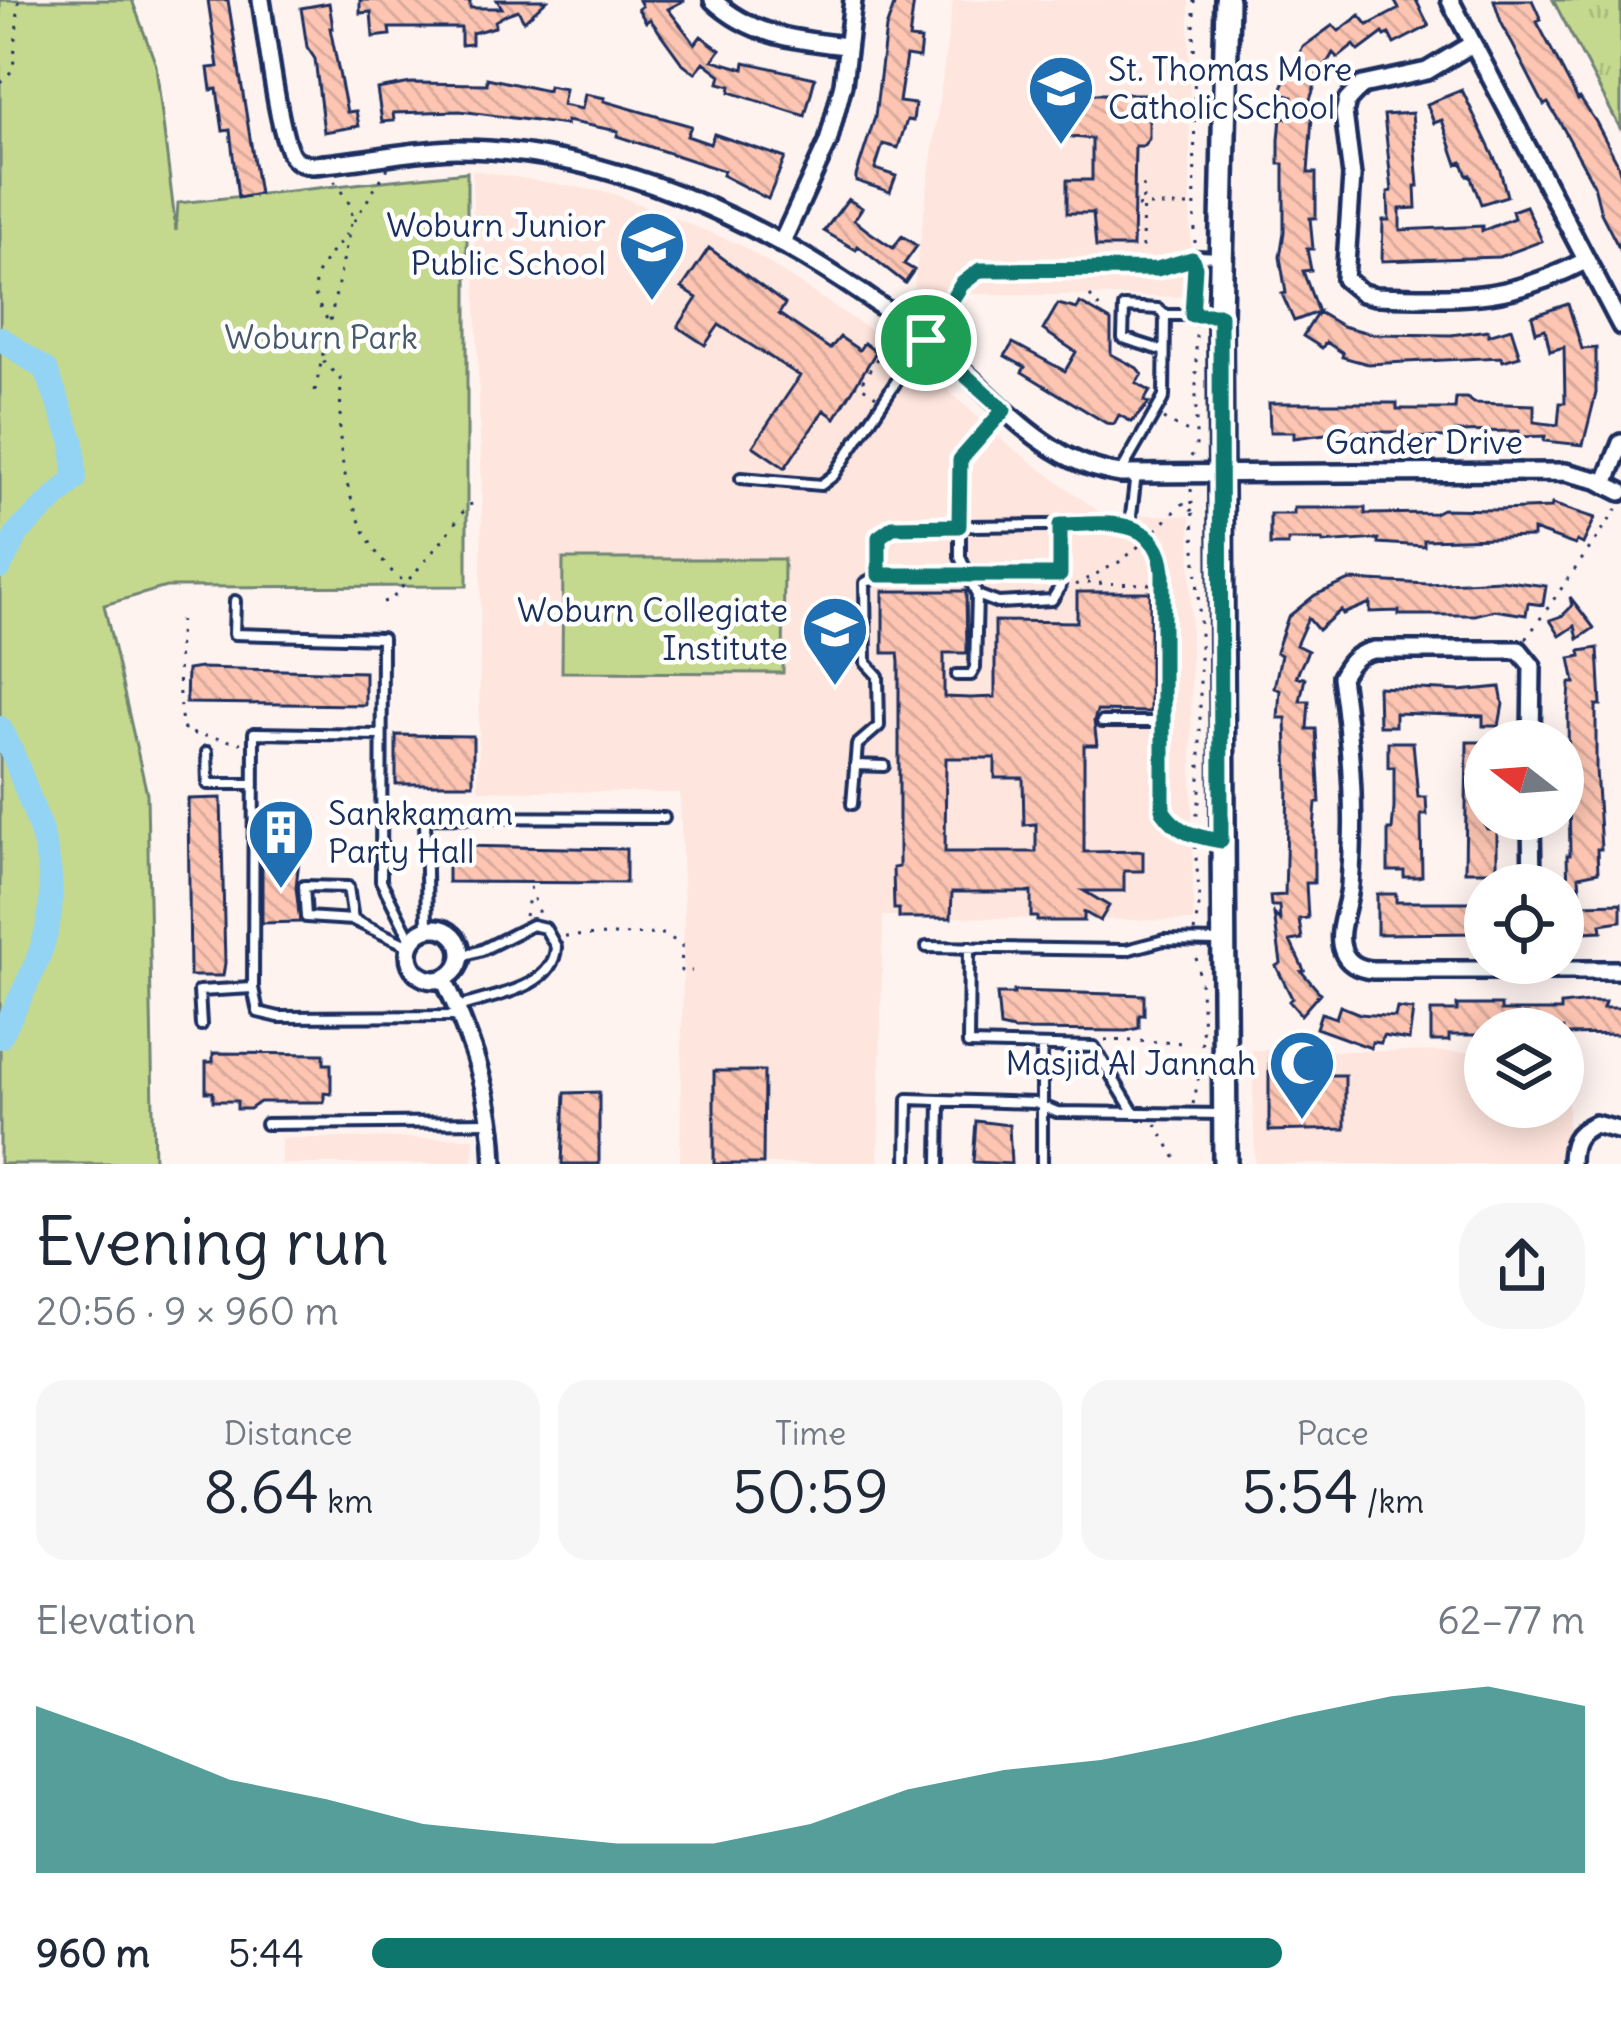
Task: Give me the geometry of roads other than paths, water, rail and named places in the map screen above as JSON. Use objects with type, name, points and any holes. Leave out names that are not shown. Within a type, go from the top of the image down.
[{"type":"main road","points":[[1225,1164],[1220,315],[1227,0]]},
{"type":"street","name":"Gander Drive","points":[[261,0],[281,121],[287,148],[295,159],[312,165],[462,149],[555,158],[649,182],[781,244],[926,340],[1066,458],[1129,473],[1565,472],[1613,488]]},
{"type":"street","points":[[713,0],[754,29],[846,46]]},
{"type":"street","points":[[781,244],[828,142],[843,84],[853,0]]},
{"type":"street","points":[[1450,0],[1621,326]]},
{"type":"street","points":[[1472,44],[1427,70],[1352,91],[1344,113],[1352,176],[1346,279],[1351,287],[1376,296],[1466,298],[1531,287],[1585,261]]},
{"type":"street","points":[[1613,488],[1621,442]]},
{"type":"street","points":[[1464,967],[1364,969],[1345,955],[1341,934],[1350,885],[1350,732],[1341,677],[1354,656],[1374,650],[1520,650],[1532,666],[1531,720]]},
{"type":"street","points":[[427,929],[447,930],[460,945],[459,966],[444,979],[434,980],[410,963],[411,945],[427,929]]},
{"type":"street","points":[[1584,968],[1621,970]]},
{"type":"street","points":[[444,979],[476,1056],[494,1122],[494,1164]]},
{"type":"street","points":[[1571,1164],[1571,1147],[1580,1132],[1595,1124],[1621,1131]]},
{"type":"lane","points":[[741,478],[821,484],[834,475],[962,284],[980,270],[1157,269],[1222,257]]},
{"type":"lane","points":[[1164,351],[1123,338],[1124,308],[1158,309],[1165,315],[1220,315]]},
{"type":"lane","points":[[1130,524],[1129,473],[1164,397],[1165,315]]},
{"type":"lane","points":[[957,676],[971,675],[976,668],[977,595],[960,557],[960,460],[1004,410]]},
{"type":"lane","points":[[879,575],[879,537],[893,527],[1130,524],[1149,537],[1162,556],[1163,811],[1175,828],[1221,841]]},
{"type":"lane","points":[[977,595],[998,603],[1052,600],[1060,587],[1060,525]]},
{"type":"lane","points":[[852,804],[857,745],[879,726],[878,676],[866,663],[865,583],[879,575],[1060,575]]},
{"type":"lane","points":[[236,601],[234,634],[382,638],[380,881],[411,945]]},
{"type":"lane","points":[[1102,722],[1163,722]]},
{"type":"lane","points":[[380,735],[254,733],[253,988],[258,1012],[279,1017],[458,1012],[540,979],[551,967],[556,947],[545,928],[532,925],[462,956]]},
{"type":"lane","points":[[207,752],[208,784],[254,784]]},
{"type":"lane","points":[[856,765],[884,766]]},
{"type":"lane","points":[[427,929],[425,817],[664,818]]},
{"type":"lane","points":[[353,920],[348,886],[304,886],[306,917],[353,920],[411,945]]},
{"type":"lane","points":[[927,946],[1126,950],[1164,940],[1222,941]]},
{"type":"lane","points":[[969,947],[968,1044],[1094,1047],[1134,1113]]},
{"type":"lane","points":[[201,1025],[199,991],[253,988]]},
{"type":"lane","points":[[1042,1047],[1042,1164]]},
{"type":"lane","points":[[907,1164],[908,1099],[1035,1103],[1057,1112],[1225,1114]]},
{"type":"lane","points":[[938,1164],[940,1100]]},
{"type":"lane","points":[[266,1124],[494,1122]]},
{"type":"waterway","points":[[0,338],[46,370],[73,442],[75,479],[18,532],[0,567]]},
{"type":"waterway","points":[[0,728],[42,834],[51,894],[42,947],[0,1037]]},
{"type":"place","name":"St. Thomas More Catholic School","points":[[1061,147]]},
{"type":"place","name":"Woburn Junior Public School","points":[[652,303]]},
{"type":"place","name":"Woburn Collegiate Institute","points":[[835,688]]},
{"type":"place","name":"Sankkamam Party Hall","points":[[281,891]]},
{"type":"place","name":"Masjid Al Jannah","points":[[1302,1122]]},
{"type":"park label","name":"Woburn Park","points":[[321,337]]}]
